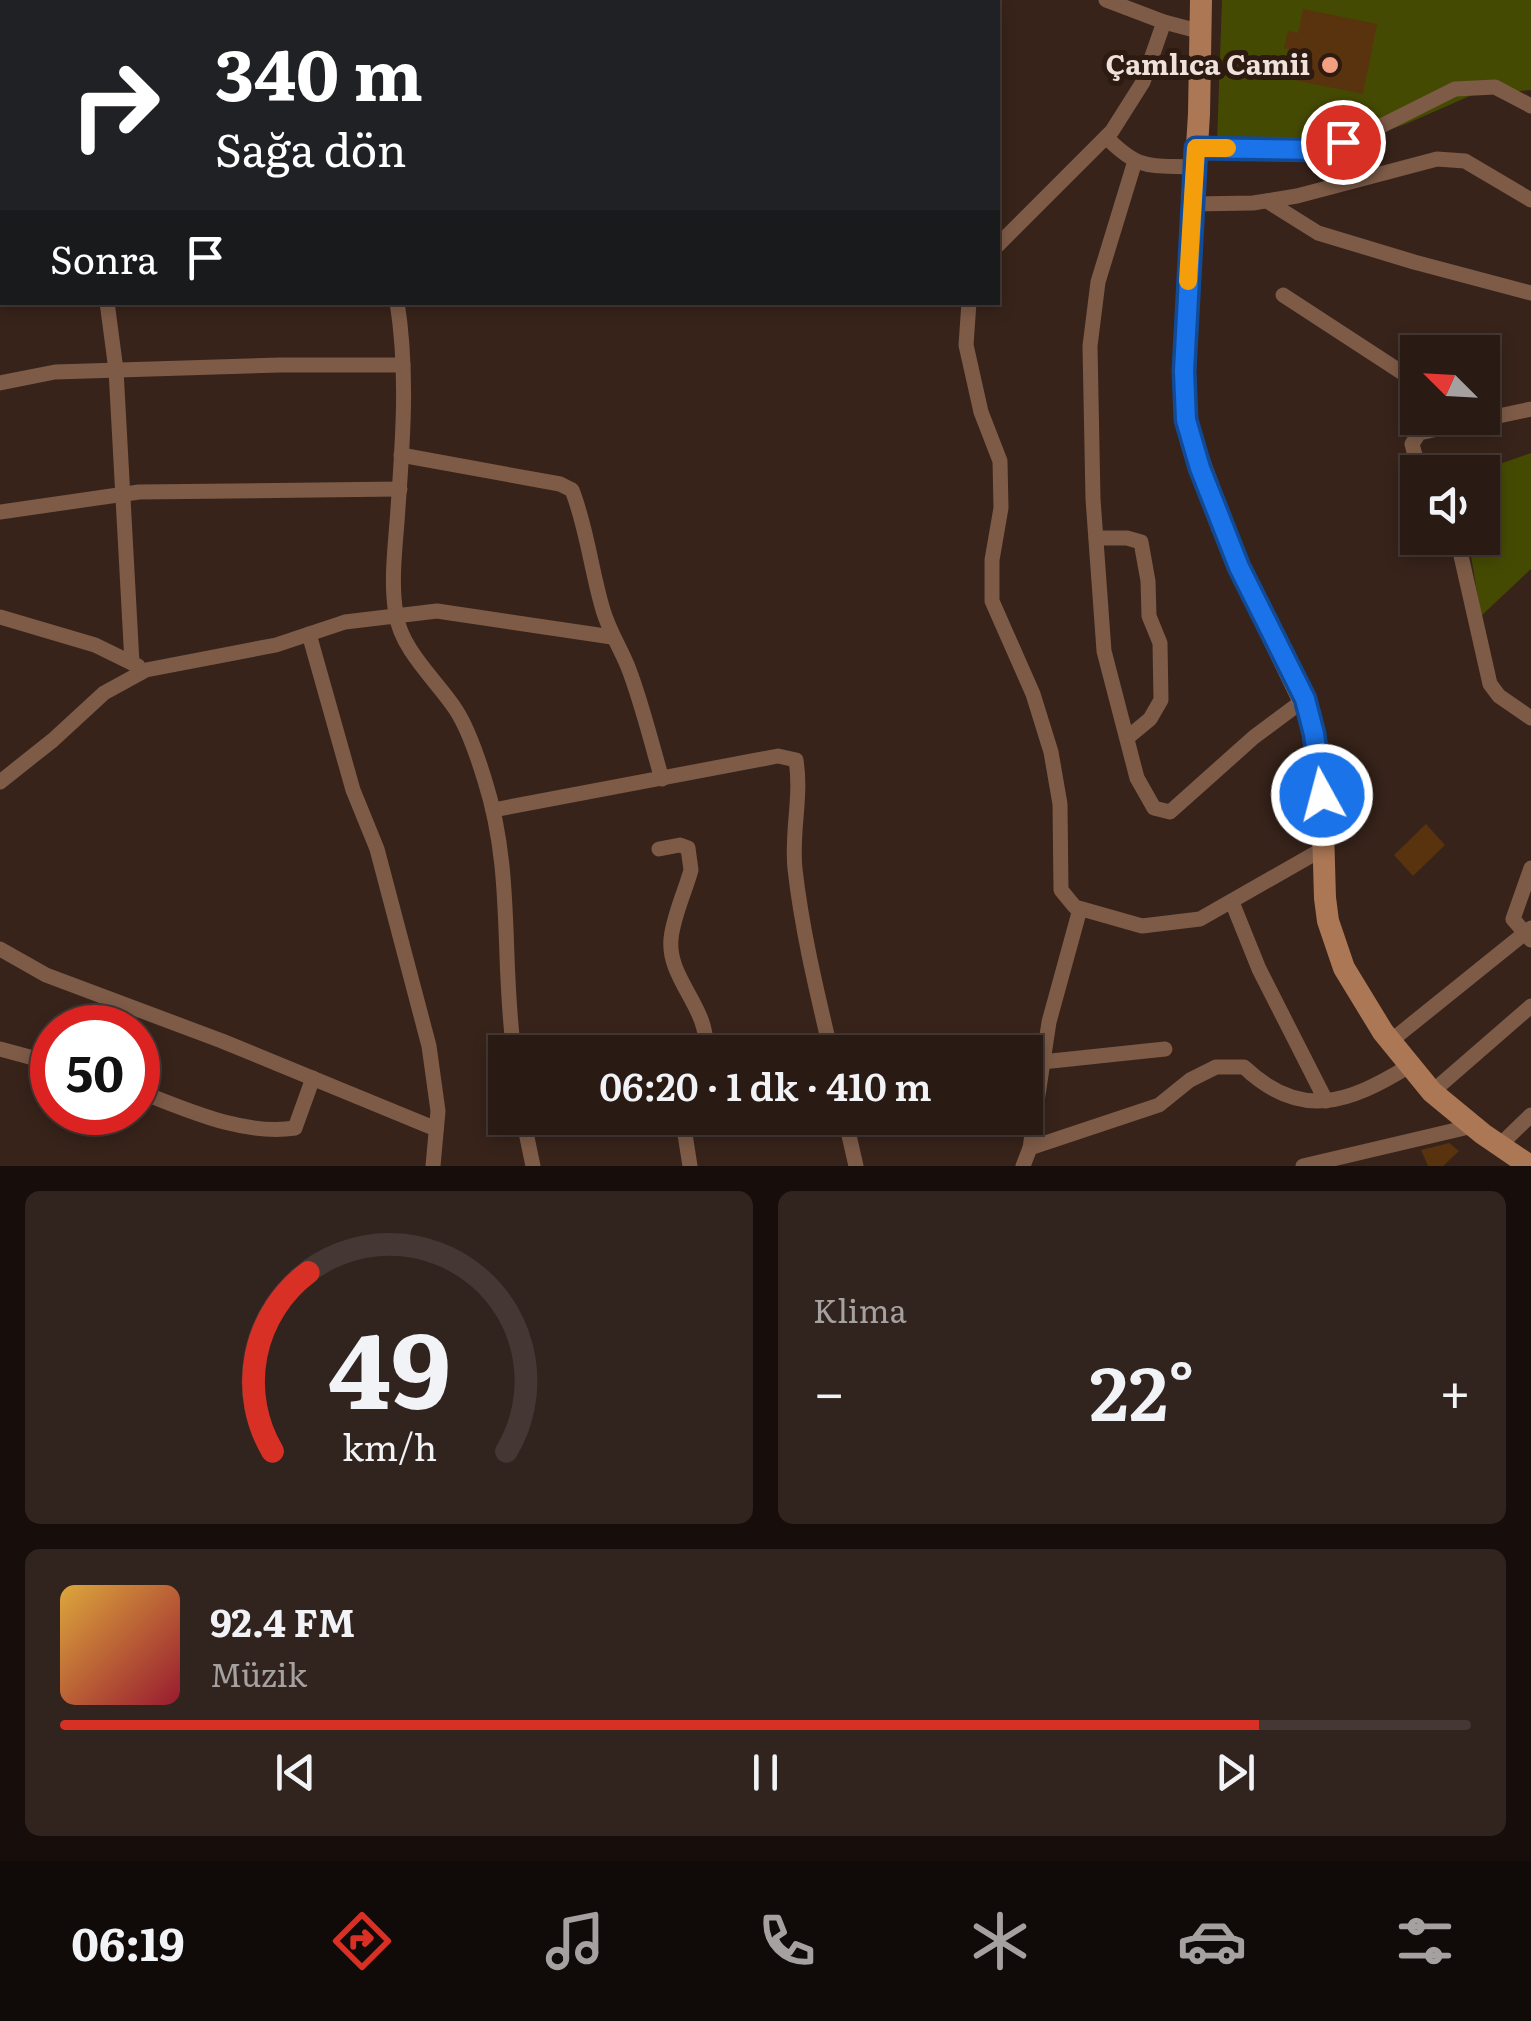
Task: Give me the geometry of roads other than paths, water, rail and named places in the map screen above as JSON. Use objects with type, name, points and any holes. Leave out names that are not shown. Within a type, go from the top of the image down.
[{"type":"main road","points":[[1201,0],[1184,371],[1186,420],[1200,468],[1239,567],[1305,699],[1318,761],[1328,921],[1344,968],[1365,1006],[1432,1092],[1472,1126],[1530,1166]]},
{"type":"street","points":[[1106,0],[1202,32]]},
{"type":"street","points":[[1000,242],[1106,137],[1143,82],[1164,22]]},
{"type":"street","points":[[1106,137],[1128,160],[1148,166],[1195,158],[1324,150],[1455,89],[1495,87],[1531,106]]},
{"type":"street","points":[[1193,204],[1267,201],[1438,159],[1465,161],[1531,200]]},
{"type":"street","points":[[1135,161],[1098,282],[1090,346],[1104,651],[1137,778],[1154,808],[1170,812],[1254,737],[1305,699]]},
{"type":"street","points":[[1267,201],[1318,232],[1531,293]]},
{"type":"street","points":[[1283,295],[1400,371]]},
{"type":"street","points":[[107,305],[116,370],[120,494],[139,666]]},
{"type":"street","points":[[397,305],[403,365],[402,455],[394,564],[396,617],[416,656],[458,714],[484,778],[501,838],[513,1035]]},
{"type":"street","points":[[969,305],[966,345],[981,412],[1000,461],[1001,508],[992,560],[992,602],[1033,694],[1051,752],[1060,804],[1061,890],[1080,909],[1142,926],[1200,919],[1321,850]]},
{"type":"street","points":[[0,383],[55,372],[403,365]]},
{"type":"street","points":[[1500,414],[1531,409]]},
{"type":"street","points":[[402,455],[560,484],[572,490],[582,513],[592,573],[612,638],[628,665],[662,779]]},
{"type":"street","points":[[0,512],[120,494],[285,488],[400,489]]},
{"type":"street","points":[[1096,538],[1142,542],[1149,616],[1160,643],[1161,700],[1150,719],[1127,738]]},
{"type":"street","points":[[1462,555],[1490,684],[1531,718]]},
{"type":"street","points":[[0,782],[139,666],[276,645],[345,622],[437,611],[612,638]]},
{"type":"street","points":[[0,617],[95,646],[139,666]]},
{"type":"street","points":[[309,634],[353,790],[377,849],[425,1029],[438,1111],[433,1166]]},
{"type":"street","points":[[493,810],[778,756],[796,760],[799,796],[794,864],[826,1035]]},
{"type":"street","points":[[659,849],[680,845],[688,848],[691,859],[671,940],[676,968],[702,1020],[704,1035]]},
{"type":"street","points":[[1392,1040],[1529,933],[1513,919],[1531,868]]},
{"type":"street","points":[[1232,902],[1259,969],[1326,1101]]},
{"type":"street","points":[[1043,1056],[1080,909]]},
{"type":"street","points":[[0,949],[46,976],[436,1129]]},
{"type":"street","points":[[1432,1092],[1531,1006]]},
{"type":"street","points":[[0,1049],[30,1057]]},
{"type":"street","points":[[1043,1062],[1165,1050]]},
{"type":"street","points":[[1030,1148],[1159,1105],[1190,1080],[1216,1067],[1244,1068],[1262,1085],[1284,1097],[1326,1101],[1373,1088],[1408,1066]]},
{"type":"street","points":[[160,1099],[218,1120],[277,1131],[295,1128],[314,1078]]},
{"type":"street","points":[[1500,1145],[1531,1115]]},
{"type":"street","points":[[1303,1166],[1472,1126]]},
{"type":"street","points":[[527,1135],[533,1166]]},
{"type":"street","points":[[685,1135],[690,1166]]},
{"type":"street","points":[[849,1135],[856,1166]]},
{"type":"street","points":[[1023,1166],[1032,1135]]},
{"type":"place","name":"Çamlıca Camii","points":[[1330,65]]}]
